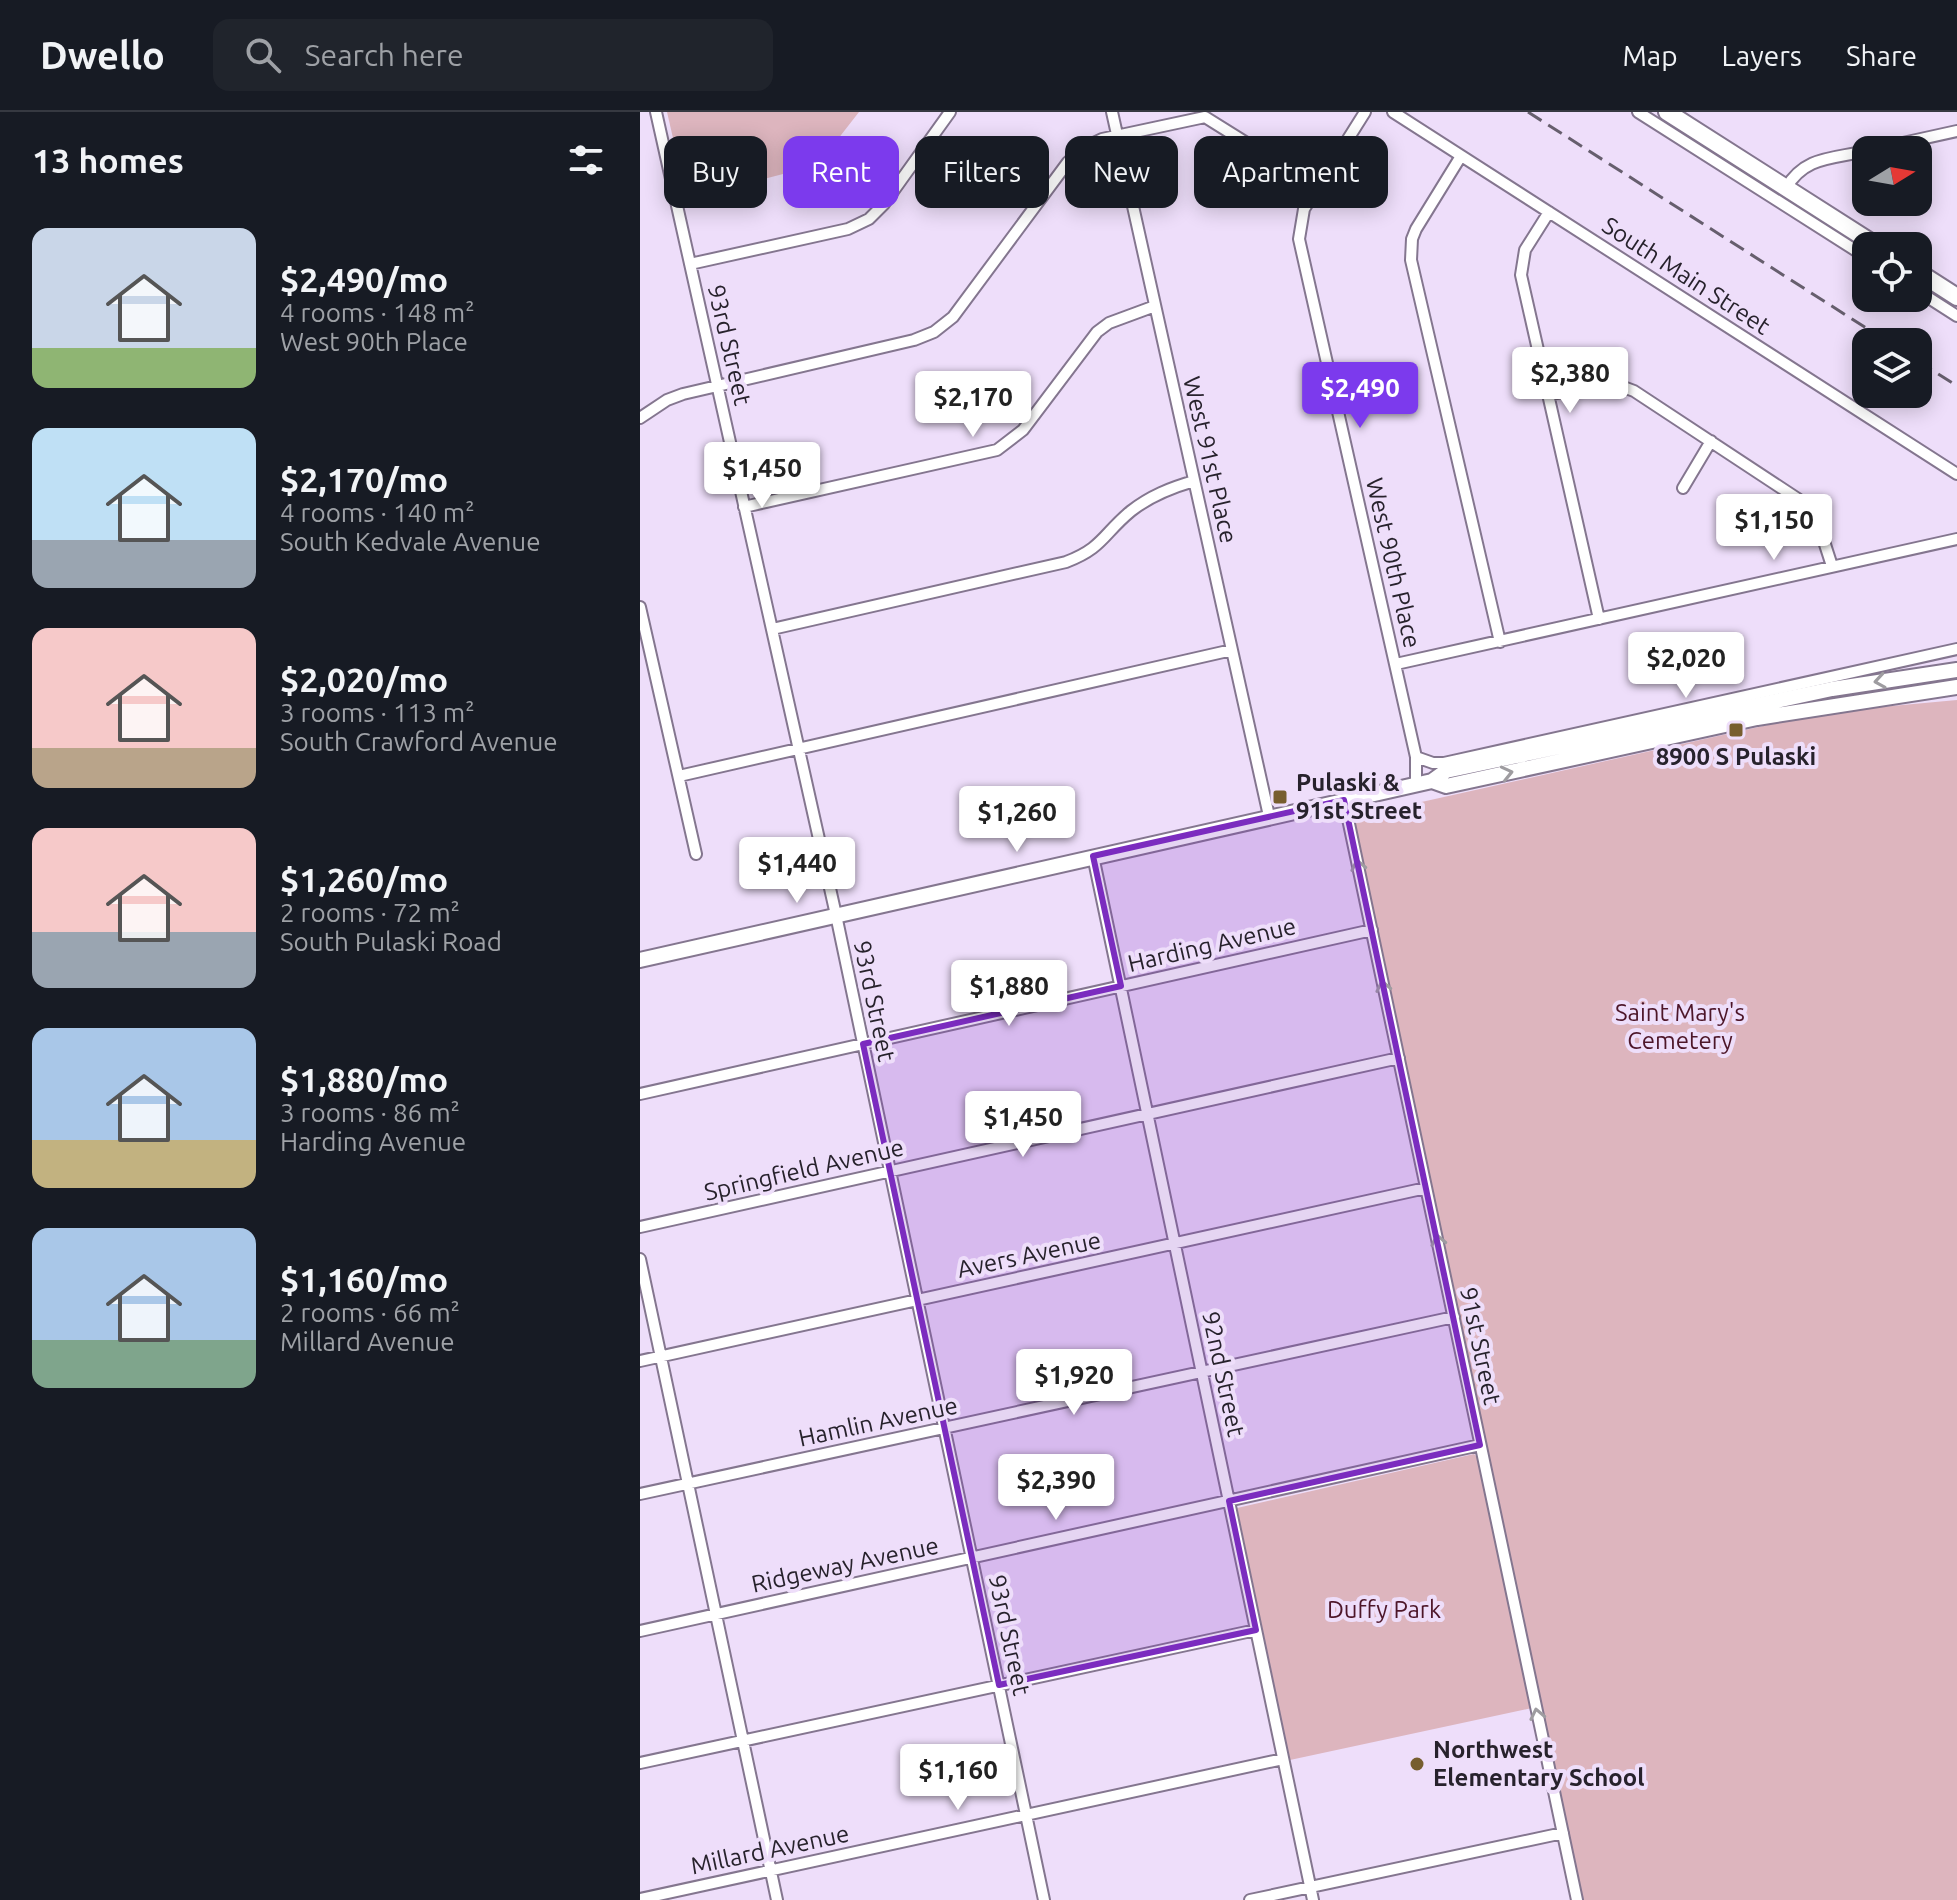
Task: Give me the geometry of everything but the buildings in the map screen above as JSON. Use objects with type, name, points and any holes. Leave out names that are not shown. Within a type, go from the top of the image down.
[{"type":"main road","points":[[1667,112],[1786,188],[1807,210],[1852,233]]},
{"type":"main road","points":[[1932,281],[1957,297]]},
{"type":"main road","points":[[640,960],[1432,781],[1446,771],[1800,695],[1957,670]]},
{"type":"main road","points":[[1432,781],[1446,786],[1757,718],[1957,687]]},
{"type":"street","name":"93rd Street","points":[[656,112],[836,915],[1044,1900]]},
{"type":"street","points":[[690,264],[848,229],[869,219],[884,204],[950,112]]},
{"type":"street","name":"West 91st Place","points":[[1112,112],[1117,136]]},
{"type":"street","name":"West 90th Place","points":[[1350,136],[1365,112]]},
{"type":"street","name":"South Main Street","points":[[1393,112],[1957,474]]},
{"type":"street","points":[[1638,112],[1807,210],[1852,246]]},
{"type":"street","points":[[1117,136],[1205,117],[1235,136]]},
{"type":"street","points":[[1932,136],[1957,131]]},
{"type":"street","points":[[1786,188],[1795,174],[1807,164],[1852,154]]},
{"type":"street","points":[[1461,156],[1416,229],[1411,260],[1500,642]]},
{"type":"street","points":[[640,418],[675,396],[914,340],[934,332],[960,309],[1065,166]]},
{"type":"street","name":"West 91st Place","points":[[1133,208],[1269,816]]},
{"type":"street","name":"West 90th Place","points":[[1305,208],[1299,239],[1416,757],[1416,784]]},
{"type":"street","points":[[1549,212],[1525,250],[1520,268],[1599,619]]},
{"type":"street","points":[[1932,300],[1957,316]]},
{"type":"street","points":[[744,507],[997,450],[1023,430],[1097,332],[1109,323],[1155,306]]},
{"type":"street","points":[[1548,395],[1601,383],[1617,383],[1788,491],[1806,506],[1820,529],[1832,566]]},
{"type":"street","points":[[1683,488],[1711,441]]},
{"type":"street","points":[[772,629],[1086,555],[1144,501],[1194,481]]},
{"type":"street","points":[[1396,664],[1957,539]]},
{"type":"street","points":[[640,607],[696,854]]},
{"type":"street","points":[[1416,757],[1444,763],[1957,649]]},
{"type":"street","points":[[679,776],[1232,650]]},
{"type":"street","name":"West 90th Place","points":[[1416,757],[1432,781]]},
{"type":"street","name":"91st Street","points":[[1344,800],[1577,1900]]},
{"type":"street","name":"92nd Street","points":[[1093,856],[1313,1900]]},
{"type":"street","name":"Harding Avenue","points":[[640,1094],[1372,930]]},
{"type":"street","name":"Springfield Avenue","points":[[640,1227],[1399,1058]]},
{"type":"street","name":"Avers Avenue","points":[[640,1361],[1426,1188]]},
{"type":"street","points":[[640,1259],[777,1900]]},
{"type":"street","name":"Hamlin Avenue","points":[[640,1494],[1454,1317]]},
{"type":"street","name":"Ridgeway Avenue","points":[[640,1631],[1480,1445]]},
{"type":"street","points":[[640,1763],[1256,1630]]},
{"type":"street","name":"Millard Avenue","points":[[640,1899],[1283,1759]]},
{"type":"street","points":[[1250,1900],[1563,1833]]},
{"type":"highlighted area","points":[[1344,800],[1480,1445],[1229,1501],[1256,1630],[999,1685],[863,1044],[1121,986],[1093,856]]},
{"type":"green space","points":[[667,112],[859,112],[840,136],[783,136],[783,174],[767,178],[767,136],[673,136]]},
{"type":"green space","name":"Saint Mary's Cemetery","points":[[1957,700],[1957,1900],[1582,1900],[1354,817],[1772,724],[1870,708]]},
{"type":"green space","name":"Duffy Park","points":[[1474,1454],[1479,1459],[1532,1708],[1290,1760],[1237,1508]]},
{"type":"railway","points":[[1528,112],[1866,328]]},
{"type":"railway","points":[[1932,370],[1957,386]]},
{"type":"place","name":"8900 S Pulaski","points":[[1736,730]]},
{"type":"place","name":"Pulaski & 91st Street","points":[[1280,797]]},
{"type":"place","name":"Northwest Elementary School","points":[[1417,1764]]}]
